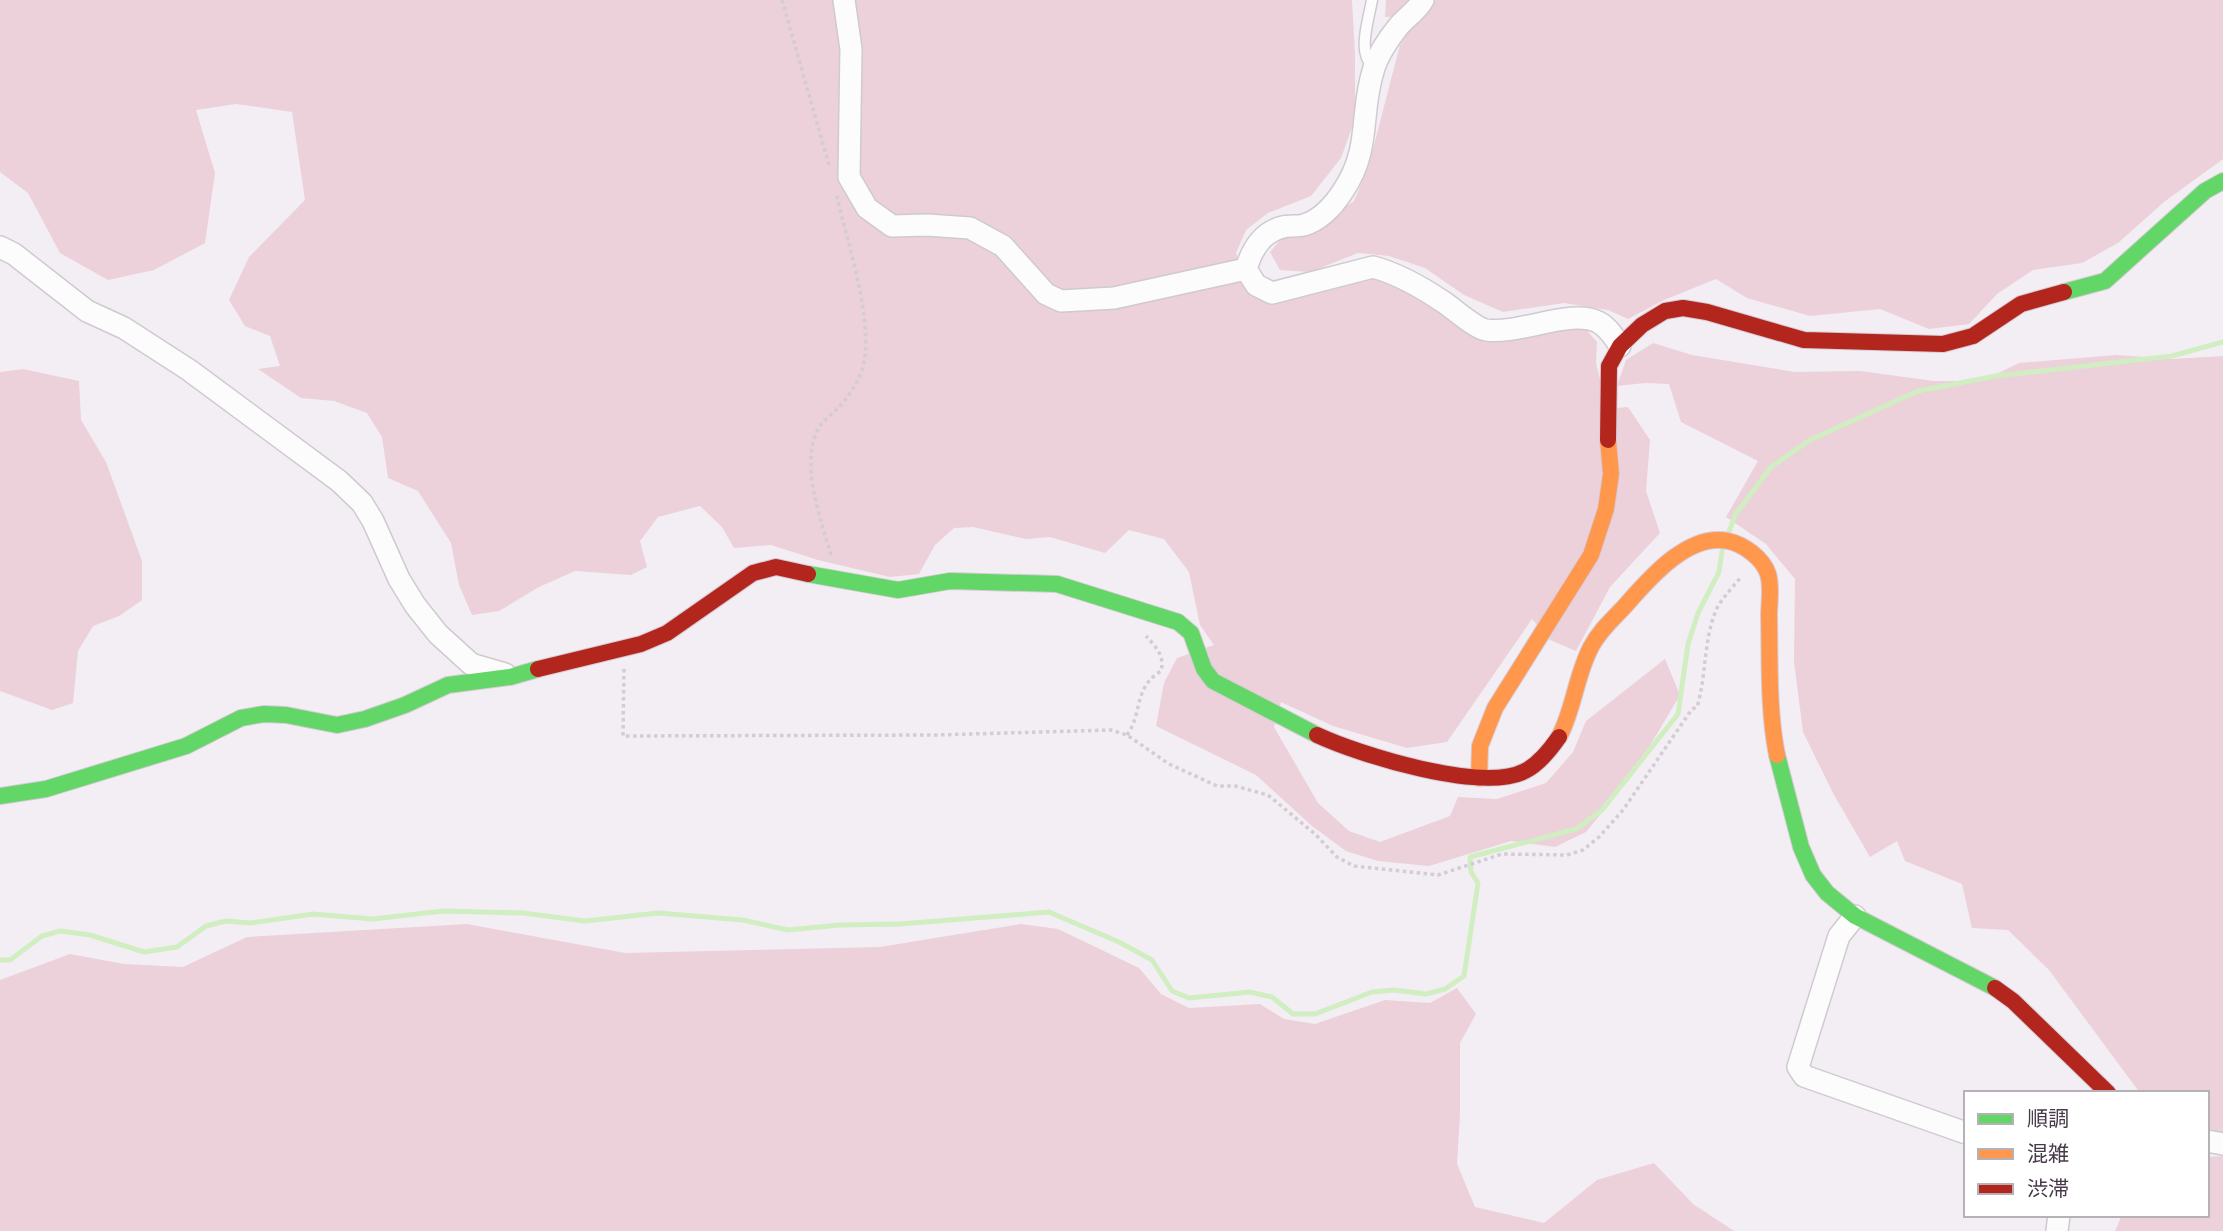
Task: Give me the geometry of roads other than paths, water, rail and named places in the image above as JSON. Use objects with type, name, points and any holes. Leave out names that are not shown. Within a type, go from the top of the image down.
[{"type":"street","points":[[844,0],[851,49],[849,177],[867,208],[892,226],[970,228],[1003,246],[1046,293],[1061,301],[1114,298],[1247,268]]},
{"type":"street","points":[[1423,0],[1398,27],[1374,67],[1367,99],[1359,166],[1343,192],[1320,217],[1303,226],[1283,226],[1264,236],[1251,251],[1247,268],[1256,285],[1272,293],[1373,267],[1413,283],[1483,330],[1511,330],[1580,317],[1597,321],[1607,328],[1620,346]]},
{"type":"street","points":[[1479,778],[1480,746],[1495,708],[1591,555],[1606,509],[1611,474],[1608,366],[1620,346],[1643,325],[1665,311],[1683,308],[1707,312],[1804,340],[1943,344],[1973,336],[2021,304],[2105,281],[2205,191],[2223,181]]},
{"type":"street","points":[[0,247],[14,254],[87,311],[124,328],[189,370],[339,481],[362,503],[399,579],[438,634],[471,664],[510,677]]},
{"type":"street","points":[[0,796],[46,789],[186,746],[241,718],[286,715],[337,725],[365,719],[405,705],[448,685],[510,677],[568,660],[619,650],[667,633],[753,573],[776,567],[838,581],[898,590],[929,583],[970,581],[1057,584],[1082,591],[1178,622],[1191,633],[1203,669],[1213,681],[1308,732],[1361,752],[1436,771],[1479,778],[1504,776],[1525,771],[1546,755],[1566,727],[1589,650],[1643,585],[1682,552],[1702,542],[1725,540],[1744,546],[1768,573],[1772,729],[1801,847],[1813,875],[1827,893],[1855,916],[1989,984],[2013,1001],[2106,1091]]},
{"type":"street","points":[[1855,916],[1839,936],[1798,1067],[1804,1076],[1964,1132]]},
{"type":"lane","points":[[1372,0],[1364,51],[1368,63],[1374,67]]},
{"type":"waterway","points":[[1729,532],[1735,515],[1771,467],[1810,440],[1918,391],[1996,376],[2172,356],[2223,342]]},
{"type":"waterway","points":[[0,960],[10,960],[42,936],[60,931],[90,935],[144,952],[177,947],[206,926],[226,921],[251,923],[313,914],[373,919],[443,911],[523,913],[585,921],[658,913],[743,920],[788,930],[1049,912],[1119,942],[1152,960],[1172,991],[1189,998],[1250,992],[1272,997],[1293,1014],[1315,1014],[1372,992],[1394,990],[1426,994],[1445,989],[1464,976],[1478,883],[1471,872],[1470,857],[1576,829],[1602,810],[1678,714],[1688,644],[1698,613],[1719,572],[1722,551]]}]
